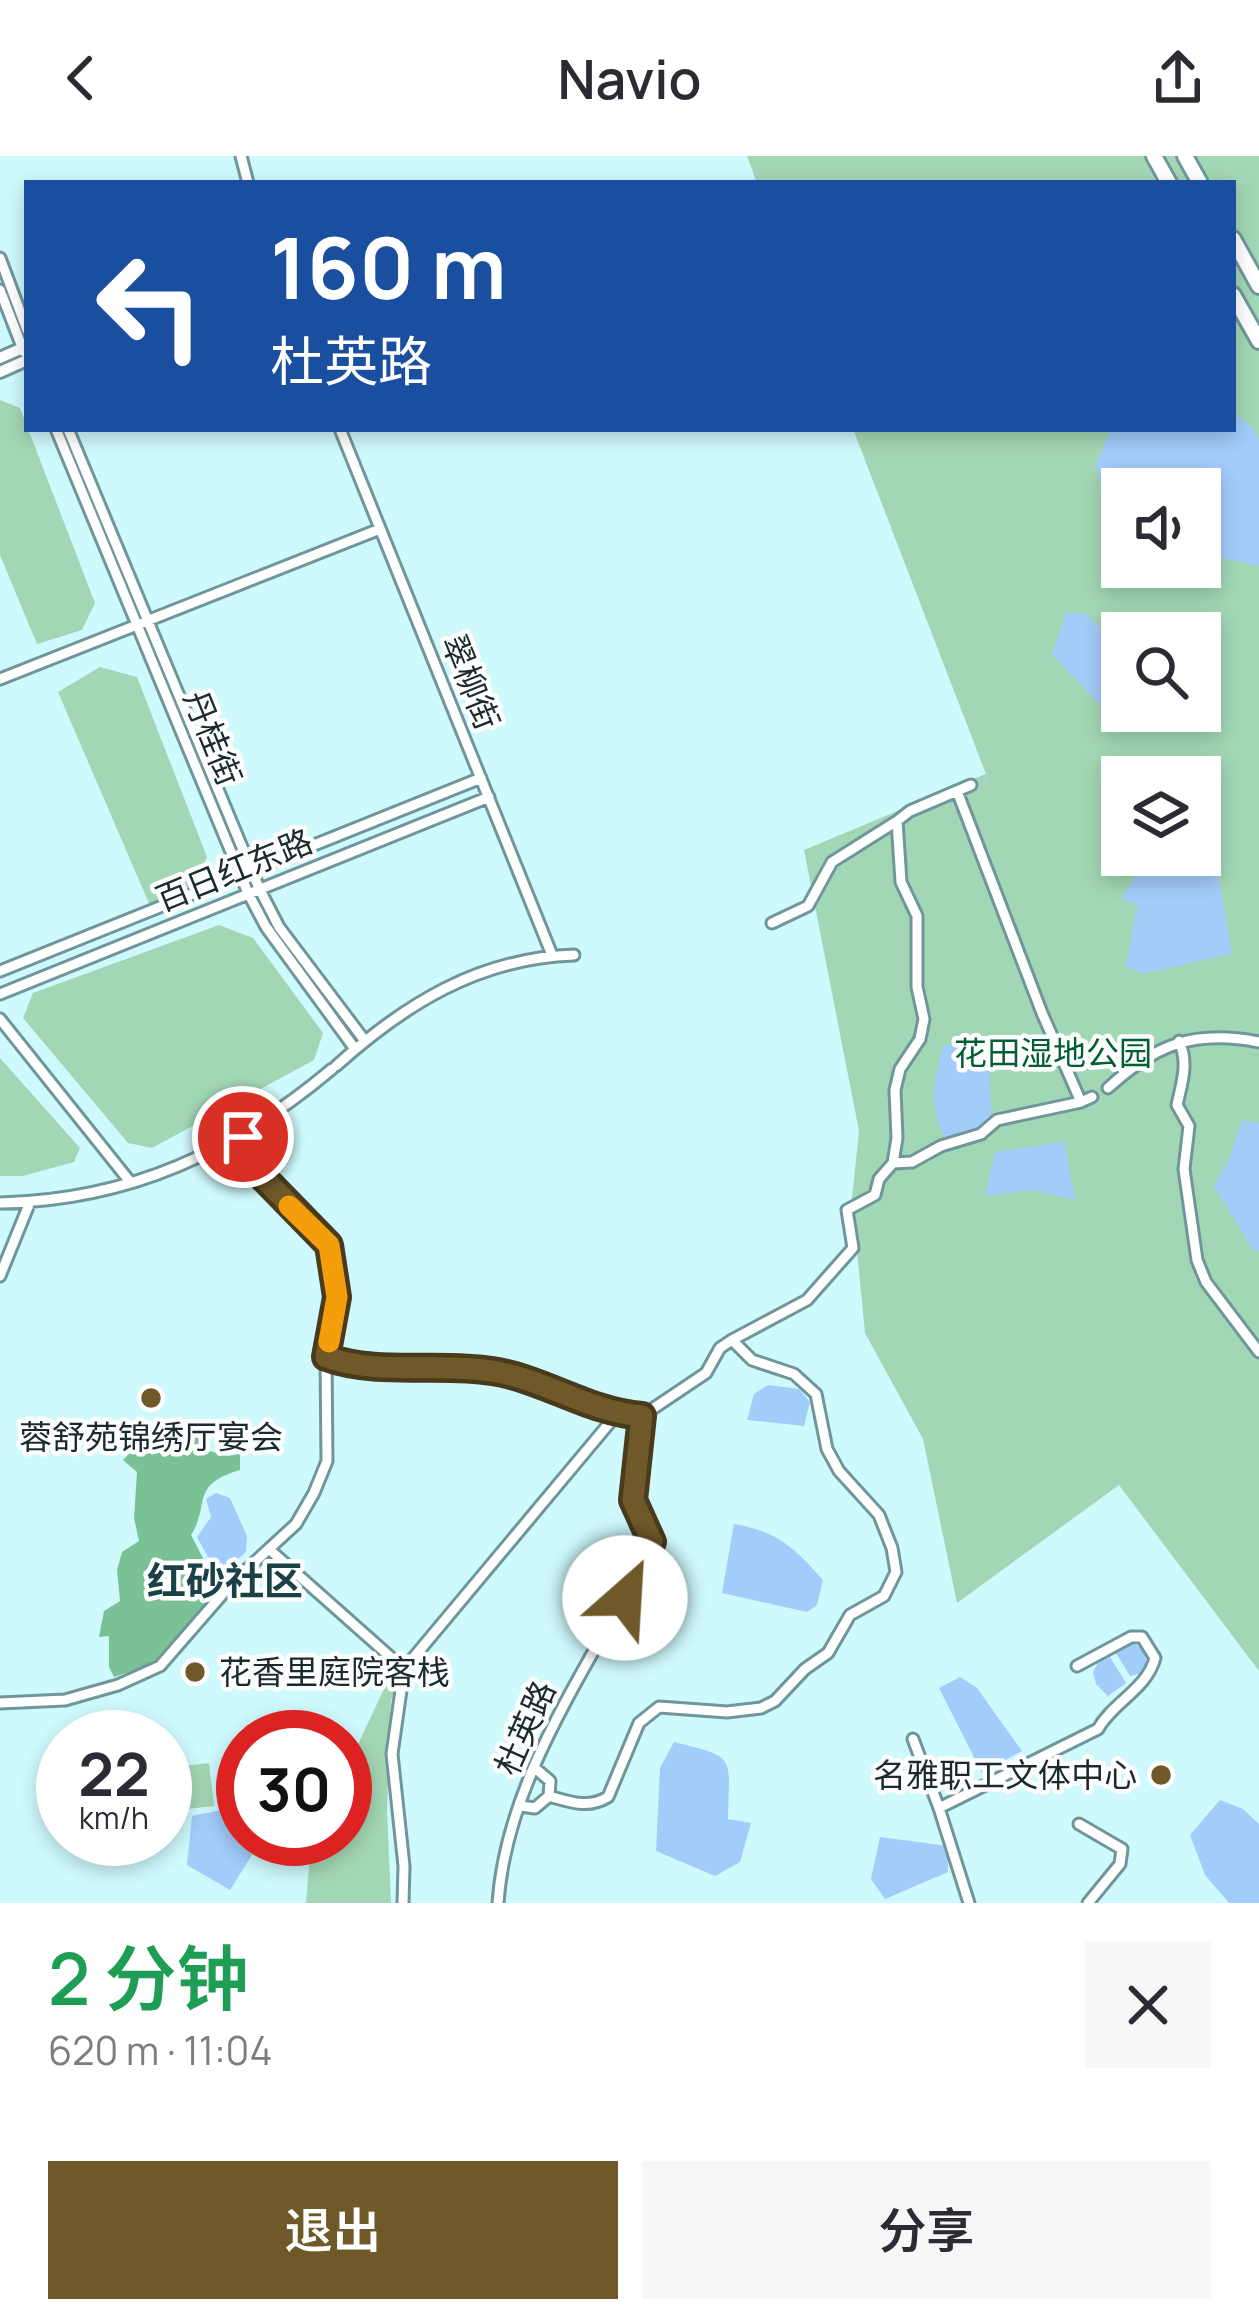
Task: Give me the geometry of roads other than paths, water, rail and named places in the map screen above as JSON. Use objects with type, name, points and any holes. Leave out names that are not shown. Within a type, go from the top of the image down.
[{"type":"highway","points":[[1236,244],[1259,286]]},
{"type":"highway","points":[[1236,300],[1259,340]]},
{"type":"street","points":[[0,259],[24,322]]},
{"type":"street","points":[[0,290],[24,350]]},
{"type":"street","name":"丹桂街","points":[[57,432],[142,622],[266,927],[360,1045]]},
{"type":"street","name":"丹桂街","points":[[69,432],[142,622]]},
{"type":"street","name":"翠柳街","points":[[341,432],[552,955]]},
{"type":"street","points":[[0,679],[380,529]]},
{"type":"street","name":"百日红东路","points":[[0,971],[481,778]]},
{"type":"street","points":[[772,923],[808,906],[832,862],[910,811],[970,785]]},
{"type":"street","points":[[893,1162],[912,1162],[941,1146],[981,1134],[997,1120],[1086,1099],[1042,1013],[957,791]]},
{"type":"street","name":"百日红东路","points":[[0,994],[489,797]]},
{"type":"street","points":[[326,1357],[368,1365],[494,1371],[617,1414],[642,1416],[706,1373],[720,1348],[807,1300],[853,1248],[847,1210],[875,1195],[879,1179],[893,1162],[895,1090],[900,1069],[920,1039],[924,1019],[917,987],[917,916],[901,882],[897,820]]},
{"type":"street","points":[[0,1203],[94,1193],[172,1170],[243,1137],[399,1012],[446,985],[552,955],[574,955]]},
{"type":"street","points":[[0,1019],[130,1183]]},
{"type":"street","points":[[1108,1088],[1122,1071],[1179,1041],[1259,1042]]},
{"type":"street","points":[[1179,1041],[1185,1069],[1177,1105],[1189,1126],[1184,1169],[1197,1260],[1206,1282],[1259,1352]]},
{"type":"street","points":[[0,1703],[65,1700],[118,1685],[160,1666],[233,1582],[296,1524],[327,1461],[326,1357],[337,1297],[329,1245],[250,1164],[243,1137]]},
{"type":"street","points":[[0,1276],[29,1202]]},
{"type":"street","points":[[549,1796],[578,1804],[597,1804],[608,1797],[639,1723],[659,1707],[727,1712],[775,1701],[828,1653],[850,1616],[884,1596],[896,1572],[879,1515],[839,1471],[827,1449],[816,1394],[794,1374],[752,1360],[732,1340]]},
{"type":"street","points":[[404,1903],[392,1754],[404,1670],[617,1414]]},
{"type":"street","name":"杜英路","points":[[498,1903],[501,1861],[565,1698],[625,1598],[652,1542],[633,1500],[642,1416]]},
{"type":"street","points":[[270,1550],[404,1670]]},
{"type":"street","points":[[938,1808],[1098,1729],[1109,1709],[1134,1691],[1151,1670],[1155,1658],[1142,1637],[1131,1637],[1077,1666]]},
{"type":"street","points":[[914,1739],[969,1903]]},
{"type":"street","points":[[521,1806],[536,1808],[549,1796],[550,1781],[536,1768]]},
{"type":"street","points":[[1079,1824],[1122,1849],[1120,1864],[1088,1903]]},
{"type":"water","points":[[1236,414],[1253,428],[1259,441],[1259,566],[1221,558],[1221,468],[1101,468],[1101,486],[1096,464],[1110,432],[1236,432]]},
{"type":"water","points":[[1066,613],[1087,614],[1101,628],[1101,706],[1052,654]]},
{"type":"water","points":[[1136,876],[1218,876],[1232,953],[1143,974],[1125,966],[1138,906],[1121,898]]},
{"type":"water","points":[[944,1044],[988,1055],[992,1122],[980,1131],[945,1138],[940,1126],[934,1091]]},
{"type":"water","points":[[1241,1121],[1259,1123],[1259,1250],[1254,1251],[1214,1186],[1231,1155]]},
{"type":"water","points":[[1064,1142],[1075,1200],[1032,1190],[985,1196],[995,1152]]},
{"type":"water","points":[[768,1385],[799,1389],[810,1402],[804,1426],[747,1420],[754,1394]]},
{"type":"water","points":[[216,1493],[230,1498],[247,1536],[246,1552],[225,1570],[213,1566],[197,1537],[211,1517],[206,1499]]},
{"type":"water","points":[[734,1524],[774,1536],[803,1559],[823,1580],[817,1605],[807,1612],[722,1593]]},
{"type":"water","points":[[1130,1644],[1141,1646],[1148,1664],[1142,1673],[1130,1676],[1116,1653]]},
{"type":"water","points":[[1110,1657],[1126,1683],[1108,1696],[1096,1684],[1093,1672]]},
{"type":"water","points":[[960,1677],[977,1688],[1022,1751],[982,1773],[939,1688]]},
{"type":"water","points":[[674,1742],[710,1752],[725,1762],[728,1819],[751,1823],[740,1862],[715,1876],[656,1851],[660,1768]]},
{"type":"water","points":[[1220,1800],[1243,1809],[1259,1824],[1259,1903],[1229,1903],[1205,1875],[1190,1835]]},
{"type":"water","points":[[216,1811],[216,1866],[245,1866],[230,1890],[189,1866],[192,1816]]},
{"type":"water","points":[[880,1837],[948,1846],[948,1872],[885,1899],[871,1879]]},
{"type":"tunnel","points":[[971,785],[987,778]]},
{"type":"place","name":"蓉舒苑锦绣厅宴会","points":[[151,1398]]},
{"type":"place","name":"花香里庭院客栈","points":[[195,1672]]},
{"type":"place","name":"名雅职工文体中心","points":[[1161,1775]]},
{"type":"district","name":"红砂社区","points":[[225,1581]]},
{"type":"park label","name":"花田湿地公园","points":[[1053,1053]]}]
